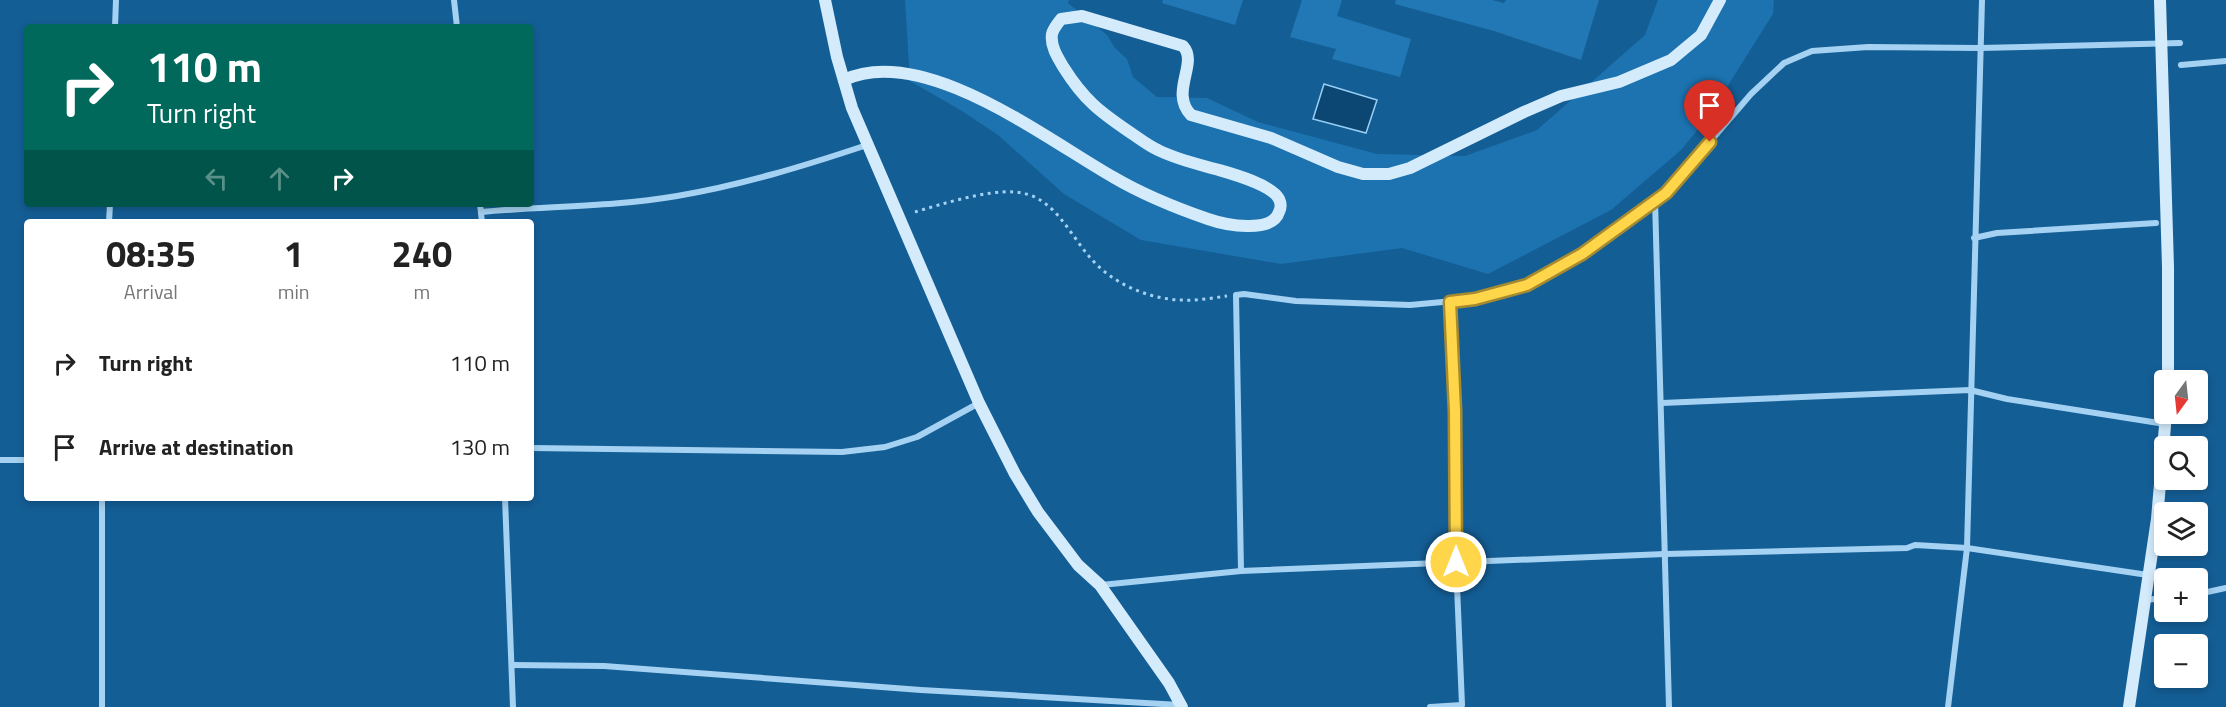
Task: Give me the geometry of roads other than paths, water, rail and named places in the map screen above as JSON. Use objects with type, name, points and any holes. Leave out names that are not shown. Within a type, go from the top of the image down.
[{"type":"street","points":[[115,24],[116,0]]},
{"type":"street","points":[[454,0],[457,24]]},
{"type":"street","points":[[825,0],[852,108],[978,403],[1015,474],[1038,512],[1078,565],[1101,585],[1169,683],[1182,706]]},
{"type":"street","points":[[844,80],[869,72],[889,72],[914,75],[944,83],[1001,110],[1115,179],[1217,222],[1253,227],[1267,224],[1277,217],[1280,200],[1274,193],[1246,178],[1184,162],[1155,149],[1099,111],[1078,90],[1054,53],[1052,34],[1061,18],[1082,16],[1183,46],[1188,55],[1181,99],[1184,108],[1191,115],[1271,138],[1338,167],[1363,174],[1389,174],[1410,168],[1561,96],[1619,82],[1671,60],[1701,35],[1720,0]]},
{"type":"street","points":[[1948,707],[1966,548],[1982,0]]},
{"type":"street","points":[[2160,0],[2168,267],[2168,370]]},
{"type":"street","points":[[1241,571],[1236,295],[1296,301],[1410,305],[1475,299],[1527,285],[1582,254],[1666,193],[1751,94],[1784,63],[1812,51],[1868,47],[1980,48],[2180,43]]},
{"type":"street","points":[[2181,65],[2226,61]]},
{"type":"street","points":[[481,212],[605,205],[676,196],[770,177],[867,146]]},
{"type":"street","points":[[1654,200],[1659,389],[1662,403],[1669,707]]},
{"type":"street","points":[[480,207],[482,219]]},
{"type":"street","points":[[1974,238],[1997,233],[2156,223]]},
{"type":"street","points":[[1430,707],[1462,705],[1450,302]]},
{"type":"street","points":[[1662,403],[1970,390],[2007,399],[2154,417]]},
{"type":"street","points":[[534,448],[842,452],[885,447],[917,437],[978,403]]},
{"type":"street","points":[[2129,707],[2157,519],[2166,424]]},
{"type":"street","points":[[0,460],[24,460]]},
{"type":"street","points":[[102,501],[102,707]]},
{"type":"street","points":[[505,501],[513,707]]},
{"type":"street","points":[[1101,585],[1241,571],[1665,554],[1907,548],[1915,545],[1966,548],[2148,575]]},
{"type":"street","points":[[2208,592],[2226,588]]},
{"type":"street","points":[[2144,600],[2154,599]]},
{"type":"street","points":[[512,665],[604,666],[921,690],[1182,706]]}]
